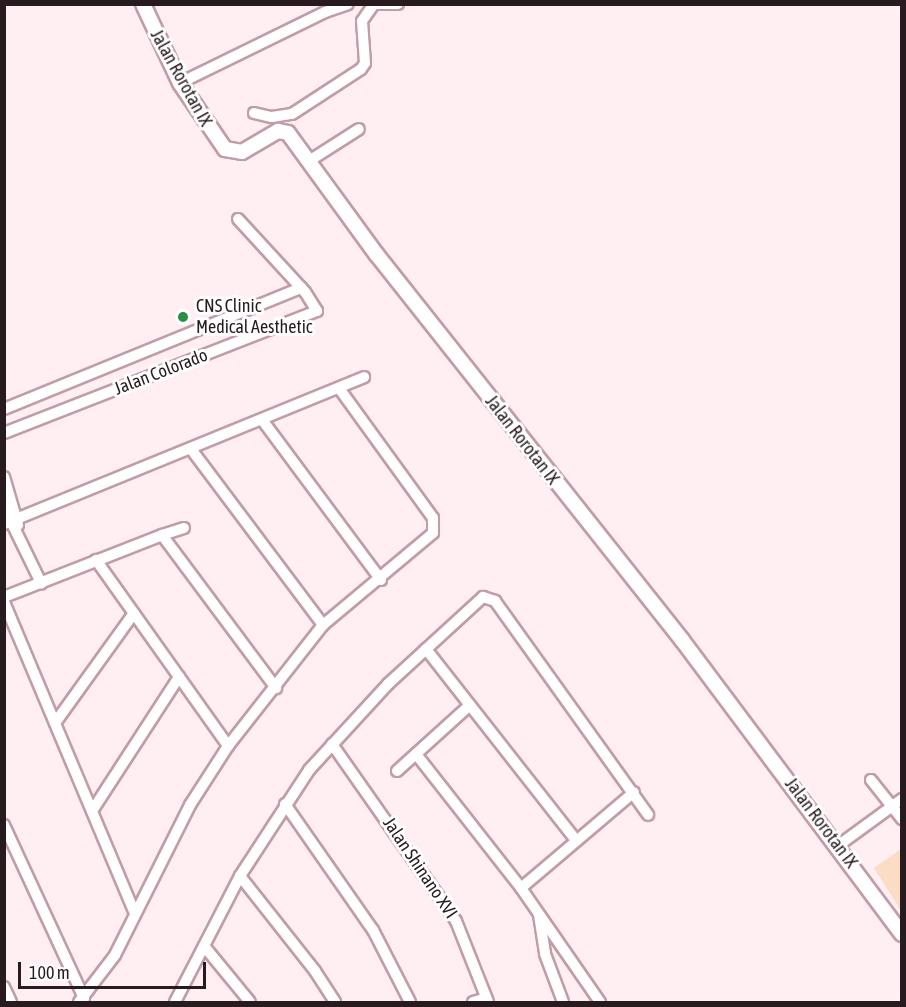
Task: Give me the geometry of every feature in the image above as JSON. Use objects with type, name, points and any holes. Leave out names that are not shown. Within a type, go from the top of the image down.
[{"type":"street","name":"Jalan Rorotan IX","points":[[143,4],[180,83],[225,149],[242,152],[285,131],[377,255],[682,640],[839,845],[902,934]]},
{"type":"street","points":[[180,83],[325,12],[348,4]]},
{"type":"street","points":[[254,113],[272,117],[292,114],[361,69],[365,63],[362,21],[372,5],[398,4]]},
{"type":"street","points":[[309,161],[358,129]]},
{"type":"street","points":[[238,219],[301,288]]},
{"type":"street","name":"Jalan Colorado","points":[[4,409],[301,288],[317,311],[4,433]]},
{"type":"street","points":[[11,521],[263,421],[364,377]]},
{"type":"street","points":[[4,825],[81,1000],[115,955],[134,911],[190,805],[228,746],[276,688],[323,625],[381,580],[431,536],[435,524],[339,388]]},
{"type":"street","points":[[263,421],[381,580]]},
{"type":"street","points":[[191,448],[323,625]]},
{"type":"street","points":[[4,477],[11,521]]},
{"type":"street","points":[[4,507],[19,531],[41,583]]},
{"type":"street","points":[[4,597],[184,528]]},
{"type":"street","points":[[162,535],[276,688]]},
{"type":"street","points":[[96,560],[228,746]]},
{"type":"street","points":[[175,1002],[240,876],[285,804],[332,744],[476,601],[491,598],[634,792],[648,815]]},
{"type":"street","points":[[4,602],[134,911]]},
{"type":"street","points":[[55,723],[134,613]]},
{"type":"street","points":[[426,649],[576,840]]},
{"type":"street","points":[[92,811],[179,677]]},
{"type":"street","points":[[397,771],[470,705]]},
{"type":"street","name":"Jalan Shinano XVI","points":[[332,744],[456,921],[487,1000]]},
{"type":"street","points":[[416,754],[521,888],[600,1002]]},
{"type":"street","points":[[871,780],[902,819]]},
{"type":"street","points":[[521,888],[634,792]]},
{"type":"street","points":[[839,845],[902,799]]},
{"type":"street","points":[[285,804],[374,930],[410,1002]]},
{"type":"street","points":[[240,876],[315,971],[335,1002]]},
{"type":"street","points":[[538,912],[545,954],[563,1002]]},
{"type":"street","points":[[204,946],[250,1002]]},
{"type":"street","points":[[4,987],[11,1002]]},
{"type":"street","points":[[473,1002],[487,1000]]},
{"type":"shaded area","points":[[901,849],[901,911],[874,868]]},
{"type":"place","name":"CNS Clinic Medical Aesthetic","points":[[183,317]]}]
